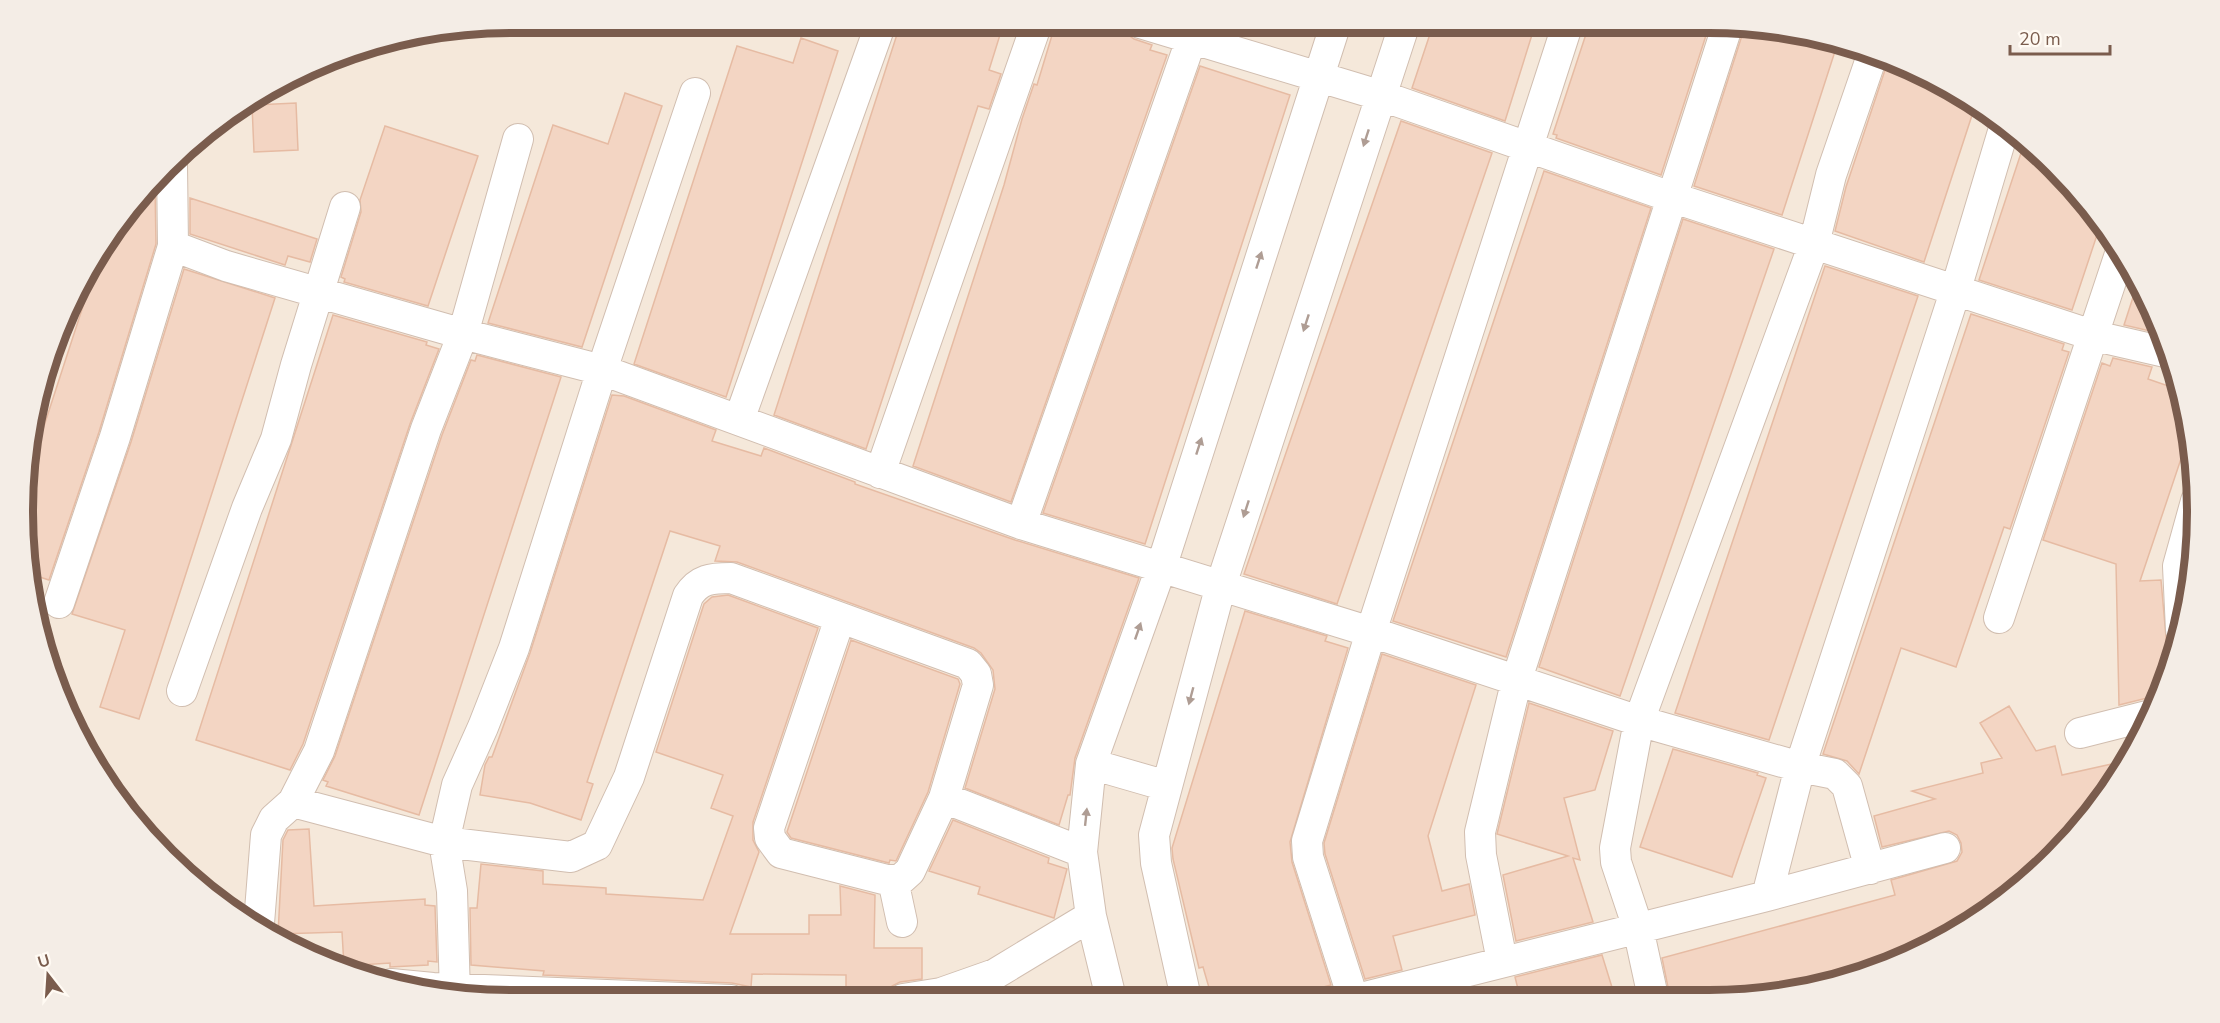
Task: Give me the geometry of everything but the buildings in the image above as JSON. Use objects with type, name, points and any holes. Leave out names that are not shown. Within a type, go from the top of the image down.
[{"type":"street","points":[[739,420],[877,33]]},
{"type":"street","points":[[880,473],[1033,33]]},
{"type":"street","points":[[1021,524],[1194,33]]},
{"type":"street","points":[[1200,33],[1317,76],[1529,146],[1674,198],[2095,336],[2159,351]]},
{"type":"street","points":[[1110,990],[1091,916],[1082,852],[1093,764],[1161,568],[1332,33]]},
{"type":"street","points":[[1184,990],[1156,863],[1154,835],[1164,785],[1221,585],[1400,33]]},
{"type":"street","points":[[1350,990],[1306,849],[1309,832],[1371,632],[1565,33]]},
{"type":"street","points":[[1502,961],[1480,855],[1480,832],[1517,679],[1674,198],[1725,34]]},
{"type":"street","points":[[1651,990],[1638,928],[1616,862],[1615,848],[1639,721],[1814,244],[1831,175],[1870,61]]},
{"type":"street","points":[[455,987],[452,891],[444,842],[457,784],[483,727],[514,648],[602,370],[695,93]]},
{"type":"street","points":[[1767,896],[1800,767],[1956,289],[2002,134]]},
{"type":"street","points":[[259,918],[266,835],[274,819],[293,802],[320,751],[426,429],[463,334],[518,139]]},
{"type":"street","points":[[59,603],[115,437],[173,246],[170,176]]},
{"type":"street","points":[[182,691],[247,508],[276,439],[345,207]]},
{"type":"street","points":[[173,246],[226,266],[463,334],[602,370],[1021,524],[1371,632],[1639,721],[1800,767],[1835,774],[1847,786],[1870,869]]},
{"type":"street","points":[[1999,618],[2095,336],[2117,263]]},
{"type":"street","points":[[2179,596],[2178,566],[2186,536]]},
{"type":"street","points":[[293,802],[444,842],[571,857],[597,845],[629,777],[688,596],[696,584],[705,580],[731,578],[968,664],[976,674],[978,685],[944,798],[910,871],[900,880],[781,853],[770,838],[769,828],[840,618]]},
{"type":"street","points":[[2080,732],[2141,718]]},
{"type":"street","points":[[1093,764],[1164,785]]},
{"type":"street","points":[[944,798],[1082,852]]},
{"type":"street","points":[[1391,990],[1767,896],[1945,848]]},
{"type":"street","points":[[893,880],[902,922]]},
{"type":"street","points":[[950,990],[995,974],[1091,916]]},
{"type":"shaded area","points":[[1708,33],[1740,34],[1802,42],[1862,58],[1892,69],[1948,97],[1974,114],[2000,132],[2047,173],[2088,220],[2106,246],[2123,272],[2151,328],[2171,388],[2178,418],[2186,480],[2187,512],[2183,574],[2178,605],[2162,665],[2151,695],[2123,751],[2088,803],[2047,850],[2000,891],[1948,926],[1892,954],[1832,974],[1771,986],[1708,990],[512,990],[480,989],[418,981],[358,965],[328,954],[272,926],[246,909],[220,891],[173,850],[132,803],[97,751],[82,723],[58,665],[42,605],[37,574],[33,512],[34,480],[42,418],[58,358],[69,328],[97,272],[132,220],[173,173],[196,152],[220,132],[272,97],[328,69],[388,49],[418,42],[480,34]]}]
